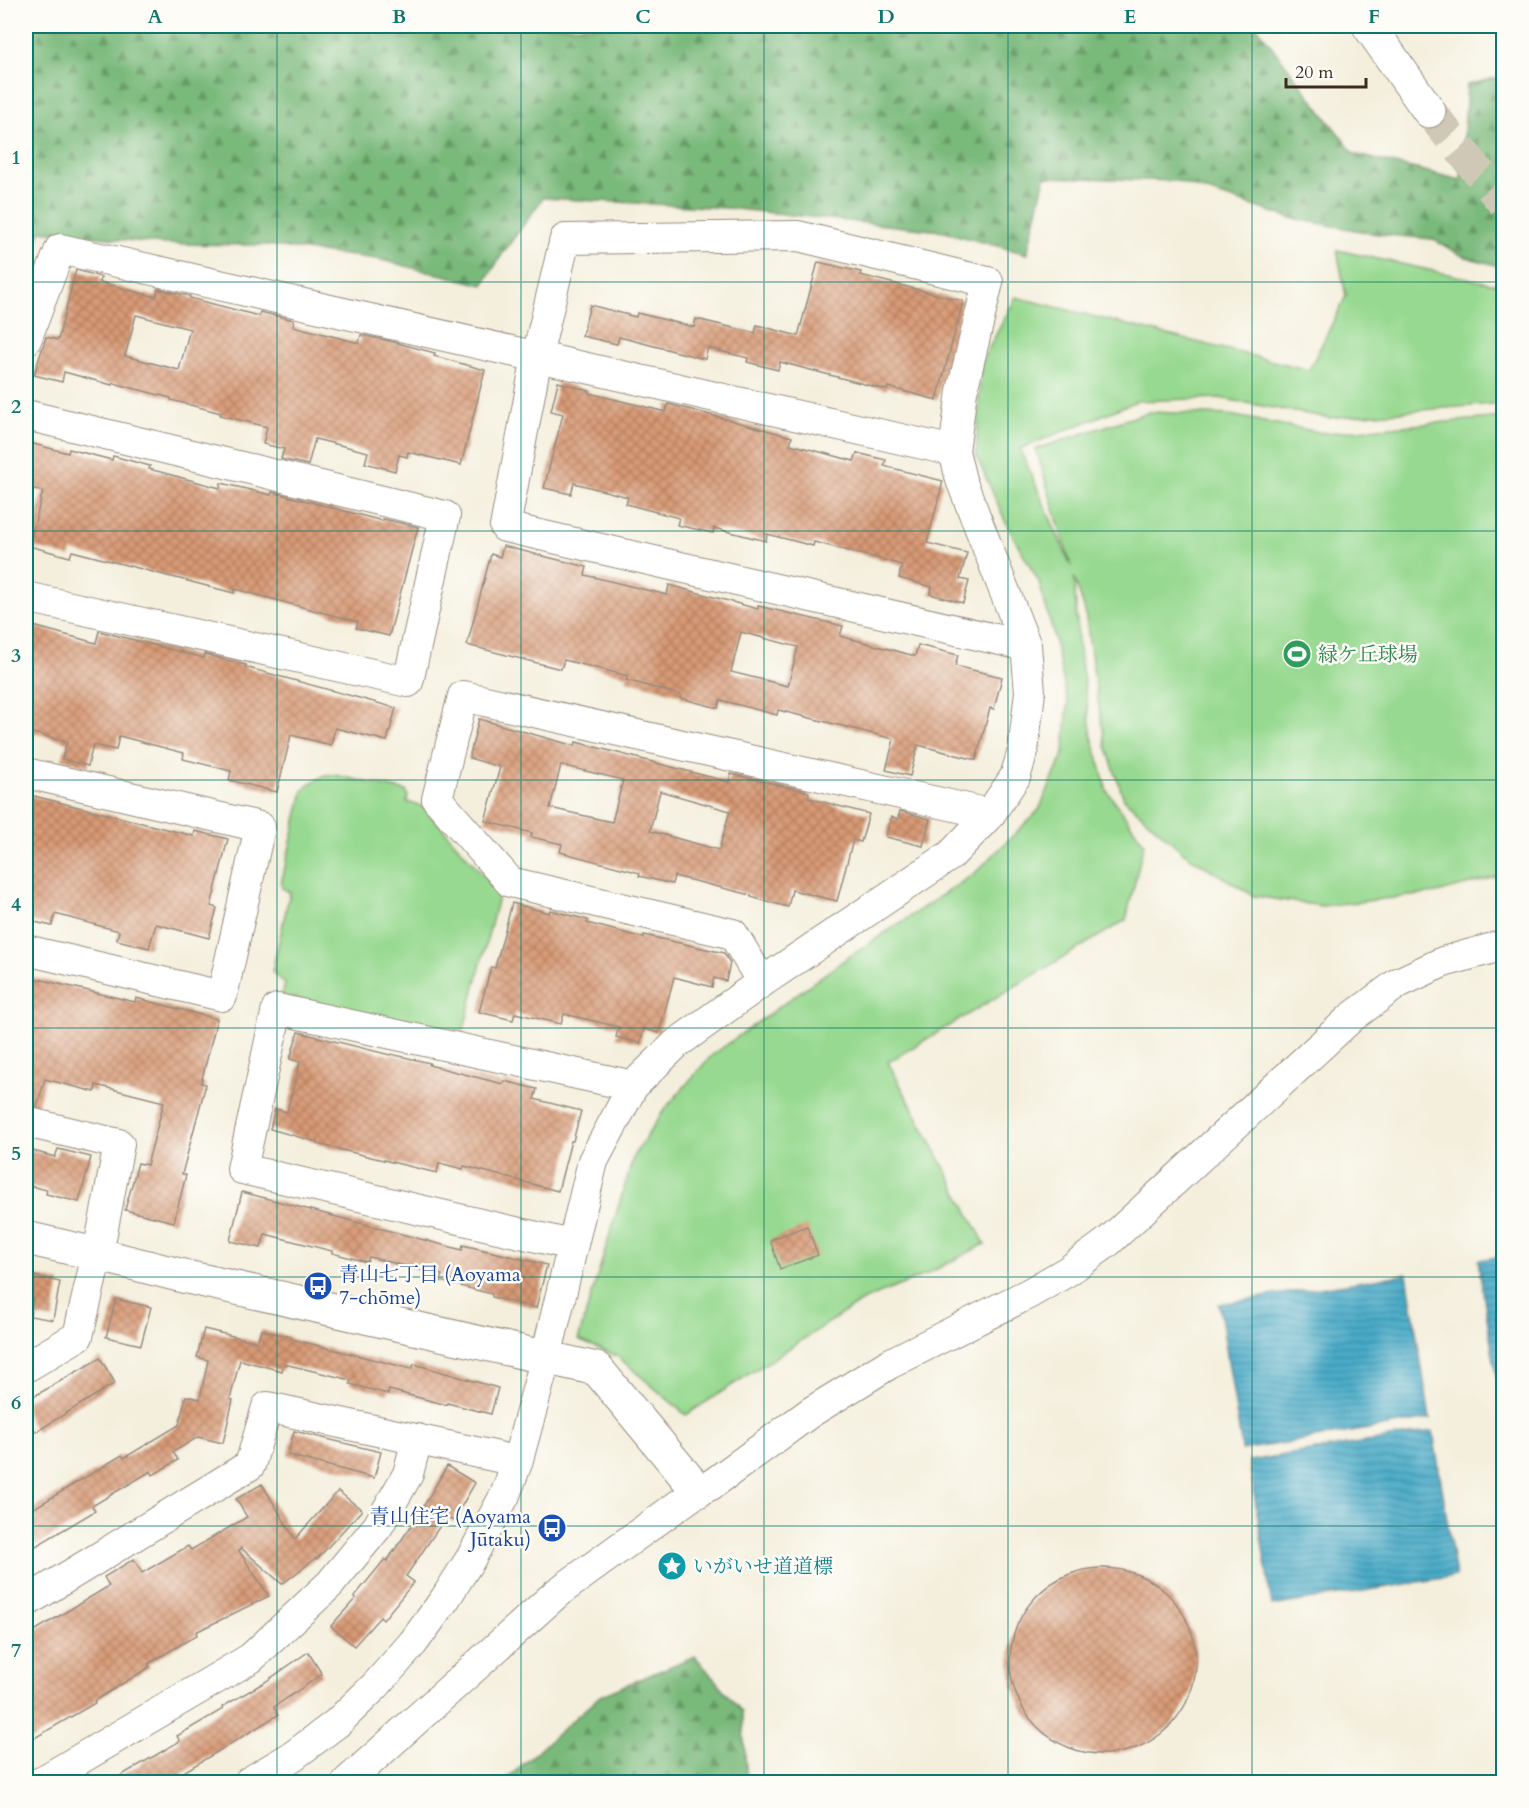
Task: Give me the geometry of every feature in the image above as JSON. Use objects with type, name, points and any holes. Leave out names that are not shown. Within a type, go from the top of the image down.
[{"type":"street","points":[[1369,26],[1429,111]]},
{"type":"street","points":[[249,1782],[293,1756],[337,1723],[376,1685],[413,1643],[471,1558],[505,1495],[517,1463],[546,1357],[593,1161],[633,1086],[676,1044],[762,982],[951,855],[990,814],[1015,777],[1023,751],[1030,693],[1026,646],[961,480],[954,451],[962,391],[988,282],[798,236],[565,239],[537,356],[505,527],[1026,646]]},
{"type":"street","points":[[26,340],[60,249],[954,451]]},
{"type":"street","points":[[26,415],[446,516],[408,682],[26,597]]},
{"type":"street","points":[[762,982],[733,934],[510,882],[437,799],[463,696],[990,814]]},
{"type":"street","points":[[26,773],[260,827],[222,996],[26,950]]},
{"type":"street","points":[[347,1782],[556,1593],[698,1491],[711,1485],[811,1412],[889,1364],[1030,1293],[1068,1271],[1100,1248],[1352,1017],[1398,983],[1443,962],[1503,945]]},
{"type":"street","points":[[572,1245],[242,1170],[277,1009],[633,1086]]},
{"type":"street","points":[[26,1122],[119,1144],[102,1233],[78,1336],[26,1367]]},
{"type":"street","points":[[26,1238],[199,1280],[597,1369],[698,1491]]},
{"type":"street","points":[[26,1602],[250,1465],[267,1407],[517,1463]]},
{"type":"street","points":[[41,1782],[251,1658],[330,1584],[378,1526],[408,1474],[417,1439]]},
{"type":"green space","points":[[26,26],[1256,26],[1354,154],[1461,180],[1467,85],[1503,76],[1503,267],[1465,257],[1432,239],[1377,234],[1290,218],[1177,181],[1045,177],[1027,254],[941,231],[727,208],[543,198],[483,285],[377,259],[265,245],[163,244],[40,231],[26,276]]},
{"type":"green space","points":[[1337,250],[1503,286],[1503,403],[1329,418],[1219,398],[1137,401],[1020,449],[1071,566],[1036,449],[1149,412],[1229,415],[1324,433],[1503,417],[1503,875],[1437,893],[1322,906],[1254,896],[1185,854],[1124,799],[1106,746],[1085,611],[1074,577],[1078,641],[1092,737],[1107,791],[1144,843],[1126,920],[888,1062],[985,1244],[925,1275],[862,1301],[686,1415],[617,1356],[578,1340],[634,1155],[664,1110],[711,1056],[844,960],[974,874],[1039,810],[1064,753],[1068,703],[1053,632],[1039,582],[1007,525],[976,455],[981,363],[1016,297],[1309,370],[1346,296]]},
{"type":"green space","points":[[325,775],[335,775],[406,791],[407,802],[424,807],[499,893],[462,1037],[282,995],[285,984],[272,972],[290,892],[282,888],[281,884],[303,791],[309,784]]},
{"type":"green space","points":[[695,1656],[742,1712],[747,1782],[503,1782],[600,1696]]},
{"type":"water","points":[[1503,1256],[1504,1406],[1501,1406],[1478,1260]]},
{"type":"water","points":[[1407,1274],[1430,1419],[1242,1450],[1219,1304]]},
{"type":"water","points":[[1433,1431],[1456,1576],[1272,1606],[1249,1461]]},
{"type":"building","points":[[818,262],[963,301],[937,400],[888,387],[887,390],[780,362],[778,370],[747,362],[748,358],[708,348],[705,359],[619,337],[617,344],[582,336],[590,305],[636,317],[637,313],[694,327],[696,319],[755,333],[757,325],[798,336]]},
{"type":"building","points":[[76,270],[101,277],[99,282],[156,297],[158,289],[190,296],[190,298],[259,316],[260,312],[294,320],[293,326],[359,343],[361,335],[390,341],[485,370],[461,465],[408,452],[407,457],[399,455],[395,471],[365,463],[368,452],[315,439],[308,465],[281,459],[284,449],[263,444],[267,427],[220,415],[221,413],[171,400],[171,398],[64,372],[62,382],[34,375],[46,337],[58,340]],"holes":[[[136,315],[190,329],[179,370],[125,356]]]},
{"type":"building","points":[[558,382],[590,391],[589,393],[666,412],[668,404],[692,410],[792,437],[790,444],[854,461],[857,453],[886,460],[884,466],[943,481],[927,543],[967,553],[960,579],[969,581],[963,603],[930,594],[932,587],[899,578],[902,565],[888,561],[814,542],[813,546],[767,534],[766,541],[714,528],[713,533],[677,525],[679,518],[626,504],[628,497],[574,483],[571,494],[544,488],[563,414],[551,411]]},
{"type":"building","points":[[26,442],[68,453],[69,449],[112,460],[113,456],[150,466],[149,469],[220,488],[221,483],[271,495],[272,492],[383,521],[383,519],[418,527],[389,636],[356,628],[358,622],[235,589],[234,593],[72,551],[70,557],[29,546],[43,491],[26,487]]},
{"type":"building","points":[[503,546],[587,567],[585,575],[667,595],[669,585],[758,609],[758,606],[843,626],[840,636],[915,656],[918,645],[958,655],[955,666],[1002,677],[994,709],[990,708],[976,760],[918,745],[910,776],[886,770],[894,739],[778,710],[777,715],[720,700],[718,708],[626,680],[628,676],[564,660],[561,669],[467,645],[491,554],[500,557]],"holes":[[[741,632],[798,647],[788,686],[731,672]]]},
{"type":"building","points":[[26,624],[96,643],[99,631],[204,658],[205,654],[396,708],[387,741],[335,728],[331,745],[291,735],[277,792],[229,780],[231,771],[183,759],[184,753],[119,736],[116,750],[93,745],[88,766],[62,759],[67,742],[26,731]]},
{"type":"building","points":[[479,719],[575,746],[576,742],[729,782],[731,774],[809,792],[808,798],[869,814],[861,842],[853,840],[837,901],[792,890],[788,907],[751,897],[751,895],[674,876],[672,884],[639,876],[640,873],[560,852],[562,844],[531,837],[532,833],[485,821],[500,767],[469,758]],"holes":[[[561,765],[623,780],[612,822],[550,808]],[[660,791],[730,811],[719,850],[650,831]]]},
{"type":"building","points":[[26,794],[194,836],[195,831],[228,839],[211,906],[217,908],[209,938],[156,924],[149,948],[117,940],[119,931],[55,914],[52,926],[26,920]]},
{"type":"building","points":[[900,811],[930,819],[923,846],[886,837],[891,817],[898,819]]},
{"type":"building","points":[[512,903],[588,920],[587,923],[644,938],[644,935],[724,953],[730,963],[726,981],[714,978],[712,987],[674,977],[659,1033],[644,1029],[640,1043],[616,1037],[619,1027],[564,1014],[561,1024],[515,1013],[513,1020],[479,1012],[491,967],[495,968]]},
{"type":"building","points":[[26,976],[135,1002],[136,998],[217,1019],[201,1083],[206,1084],[182,1174],[186,1175],[174,1222],[125,1210],[138,1163],[147,1165],[164,1102],[96,1085],[95,1092],[45,1079],[37,1107],[26,1105]]},
{"type":"building","points":[[298,1032],[430,1063],[429,1065],[503,1084],[504,1081],[537,1089],[534,1099],[581,1111],[558,1191],[464,1166],[463,1169],[439,1163],[437,1173],[317,1144],[317,1142],[270,1129],[275,1109],[287,1112],[300,1062],[290,1059]]},
{"type":"building","points":[[26,1149],[55,1157],[58,1149],[91,1157],[79,1202],[46,1194],[47,1190],[26,1185]]},
{"type":"building","points":[[242,1192],[462,1250],[463,1245],[547,1265],[536,1308],[440,1281],[442,1275],[369,1257],[367,1262],[265,1234],[261,1248],[230,1241]]},
{"type":"building","points":[[807,1226],[818,1255],[780,1269],[770,1240]]},
{"type":"building","points":[[26,1274],[60,1282],[53,1320],[30,1316],[33,1299],[26,1297]]},
{"type":"building","points":[[116,1299],[151,1307],[141,1345],[106,1337]]},
{"type":"building","points":[[204,1329],[257,1342],[261,1330],[412,1369],[414,1364],[498,1388],[491,1414],[389,1390],[388,1394],[350,1384],[351,1380],[284,1364],[282,1371],[240,1360],[230,1399],[233,1400],[223,1443],[198,1437],[173,1452],[178,1460],[153,1475],[151,1471],[92,1506],[95,1511],[26,1552],[26,1513],[122,1455],[124,1458],[179,1425],[186,1396],[200,1399],[208,1360],[197,1357]]},
{"type":"building","points":[[100,1358],[115,1383],[36,1432],[26,1414],[26,1401]]},
{"type":"building","points":[[294,1431],[381,1452],[374,1478],[288,1455]]},
{"type":"building","points":[[447,1466],[475,1483],[453,1521],[446,1517],[406,1576],[414,1582],[383,1620],[380,1617],[354,1646],[331,1626],[356,1598],[354,1597],[385,1559],[387,1561],[416,1519]]},
{"type":"building","points":[[262,1484],[295,1539],[338,1491],[362,1510],[317,1559],[282,1584],[241,1548],[239,1551],[269,1596],[196,1632],[197,1635],[148,1664],[150,1667],[94,1701],[95,1703],[26,1743],[26,1636],[109,1586],[104,1577],[134,1559],[142,1573],[188,1546],[191,1550],[247,1517],[236,1499]]},
{"type":"building","points":[[1103,1568],[1138,1575],[1154,1584],[1168,1596],[1180,1610],[1189,1626],[1196,1661],[1189,1696],[1180,1712],[1168,1726],[1154,1738],[1138,1747],[1103,1754],[1068,1747],[1052,1738],[1038,1726],[1026,1712],[1017,1696],[1010,1661],[1017,1626],[1026,1610],[1038,1596],[1052,1584],[1068,1575]]},
{"type":"building","points":[[308,1652],[322,1674],[274,1707],[278,1715],[182,1773],[188,1782],[110,1782],[180,1741],[177,1736],[223,1709],[222,1707],[265,1682]]},
{"type":"tunnel","points":[[1429,111],[1504,203]]},
{"type":"place","name":"緑ケ丘球場","points":[[1297,654]]},
{"type":"place","name":"青山七丁目 (Aoyama 7-chōme)","points":[[318,1286]]},
{"type":"place","name":"青山住宅 (Aoyama Jūtaku)","points":[[552,1528]]},
{"type":"place","name":"いがいせ道道標","points":[[672,1566]]}]
